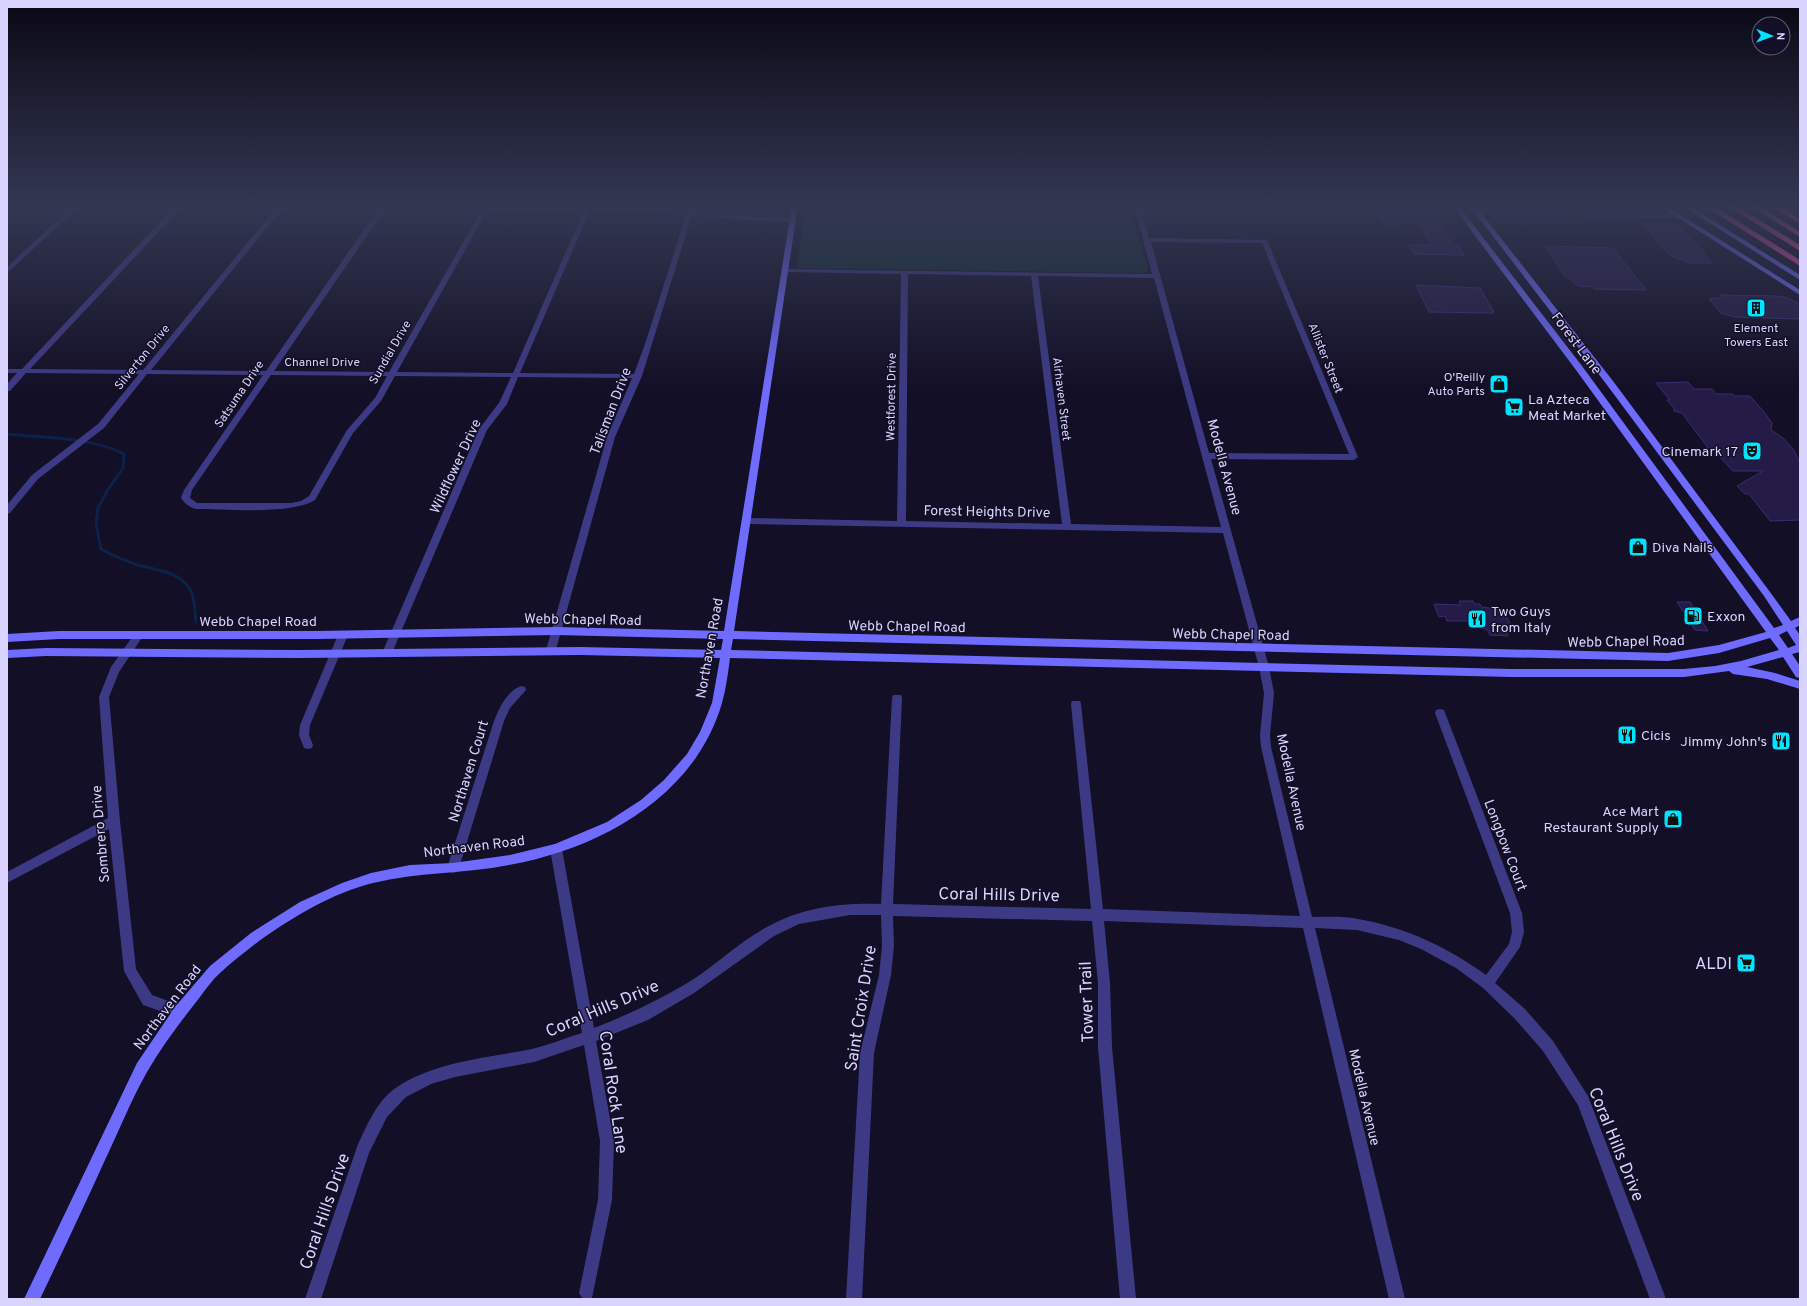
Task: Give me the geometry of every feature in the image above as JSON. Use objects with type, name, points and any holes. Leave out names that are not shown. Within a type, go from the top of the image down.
[{"type":"main road","name":"Northaven Road","points":[[32,1299],[142,1068],[180,1012],[214,970],[255,937],[304,906],[342,888],[370,878],[410,870],[453,868],[510,860],[556,849],[611,826],[645,803],[677,773],[691,757],[705,733],[717,702],[747,521],[786,266]]},
{"type":"main road","name":"Forest Lane","points":[[1502,266],[1639,450],[1773,634],[1800,674]]},
{"type":"main road","name":"Forest Lane","points":[[1519,266],[1660,450],[1800,643]]},
{"type":"main road","points":[[1757,266],[1800,293]]},
{"type":"main road","points":[[1766,266],[1800,288]]},
{"type":"main road","points":[[1781,266],[1800,278]]},
{"type":"main road","points":[[1535,310],[1553,310]]},
{"type":"main road","points":[[1590,383],[1610,383]]},
{"type":"main road","points":[[1639,450],[1660,450]]},
{"type":"main road","name":"Webb Chapel Road","points":[[7,638],[59,635],[343,635],[556,631],[1614,657],[1668,657],[1728,648],[1773,634],[1800,621]]},
{"type":"main road","points":[[7,654],[46,652],[335,654],[551,650],[640,651],[1511,673],[1684,673],[1715,670],[1800,648]]},
{"type":"main road","points":[[1614,657],[1626,673]]},
{"type":"main road","points":[[1715,670],[1762,673],[1782,677],[1800,685]]},
{"type":"street","points":[[7,389],[123,266]]},
{"type":"street","name":"Silverton Drive","points":[[7,511],[35,477],[101,426],[232,266]]},
{"type":"street","name":"Satsuma Drive","points":[[304,503],[291,506],[196,506],[189,503],[185,498],[188,490],[342,266]]},
{"type":"street","name":"Sundial Drive","points":[[304,503],[317,492],[350,432],[378,399],[453,266]]},
{"type":"street","name":"Wildflower Drive","points":[[387,653],[483,429],[503,404],[563,266]]},
{"type":"street","name":"Talisman Drive","points":[[551,650],[610,437],[638,376],[673,266]]},
{"type":"street","name":"Modella Avenue","points":[[1154,266],[1264,666],[1269,693],[1265,735],[1266,747],[1397,1299]]},
{"type":"street","name":"Allister Street","points":[[1206,456],[1354,457],[1275,266]]},
{"type":"street","points":[[785,270],[1157,276]]},
{"type":"street","name":"Westforest Drive","points":[[901,523],[905,272]]},
{"type":"street","name":"Airhaven Street","points":[[1034,274],[1067,526]]},
{"type":"street","name":"Channel Drive","points":[[7,371],[638,376]]},
{"type":"street","name":"Forest Heights Drive","points":[[747,521],[1226,530]]},
{"type":"street","points":[[308,745],[304,735],[305,725],[343,635]]},
{"type":"street","name":"Sombrero Drive","points":[[138,636],[112,676],[104,697],[114,821],[130,971],[148,1000],[180,1012]]},
{"type":"street","name":"Northaven Court","points":[[453,868],[499,721],[506,705],[521,690]]},
{"type":"street","name":"Saint Croix Drive","points":[[854,1299],[867,1053],[885,975],[888,946],[887,910],[896,698]]},
{"type":"street","name":"Tower Trail","points":[[1076,704],[1104,983],[1105,1047],[1128,1299]]},
{"type":"street","name":"Longbow Court","points":[[1440,713],[1516,913],[1518,932],[1514,947],[1487,984]]},
{"type":"street","points":[[7,878],[114,821]]},
{"type":"street","name":"Coral Rock Lane","points":[[556,849],[606,1141],[605,1200],[587,1293]]},
{"type":"street","name":"Coral Hills Drive","points":[[313,1299],[362,1152],[371,1131],[382,1112],[401,1092],[429,1078],[454,1070],[534,1055],[589,1037],[643,1015],[690,989],[723,967],[770,932],[798,919],[842,910],[887,910],[1308,921],[1357,924],[1400,934],[1425,945],[1460,964],[1487,984],[1520,1014],[1548,1046],[1582,1101],[1658,1299]]},
{"type":"green space","points":[[797,266],[1148,266],[1149,270],[1144,273],[797,268]]},
{"type":"building","points":[[1558,266],[1627,266],[1646,290],[1594,289],[1593,287],[1579,286],[1570,278],[1566,278]]},
{"type":"building","points":[[1416,285],[1480,288],[1494,312],[1429,312]]},
{"type":"building","name":"Element Towers East","points":[[1720,295],[1777,296],[1788,298],[1800,304],[1800,319],[1734,317],[1721,313],[1709,299],[1723,298]]},
{"type":"building","name":"Cinemark 17","points":[[1688,382],[1694,389],[1712,389],[1716,394],[1750,396],[1764,412],[1772,423],[1771,430],[1783,438],[1794,450],[1800,463],[1800,520],[1770,521],[1749,494],[1745,494],[1737,486],[1763,471],[1733,471],[1715,452],[1711,452],[1682,413],[1674,411],[1674,408],[1667,400],[1670,400],[1656,383]]},
{"type":"building","name":"Two Guys from Italy","points":[[1459,601],[1473,601],[1474,604],[1480,604],[1481,607],[1497,609],[1501,617],[1507,617],[1513,630],[1506,630],[1508,636],[1490,635],[1487,629],[1483,629],[1482,626],[1474,626],[1471,621],[1447,621],[1445,616],[1439,617],[1434,604],[1461,605]]},
{"type":"building","name":"Exxon","points":[[1677,602],[1690,602],[1708,631],[1695,630]]},
{"type":"waterway","points":[[7,434],[82,441],[111,448],[124,454],[123,468],[107,491],[98,508],[96,524],[101,549],[126,561],[168,573],[182,580],[188,586],[192,594],[196,622]]},
{"type":"place","name":"Element Towers East","points":[[1756,308]]},
{"type":"place","name":"O'Reilly Auto Parts","points":[[1499,384]]},
{"type":"place","name":"La Azteca Meat Market","points":[[1514,407]]},
{"type":"place","name":"Cinemark 17","points":[[1752,451]]},
{"type":"place","name":"Diva Nails","points":[[1638,547]]},
{"type":"place","name":"Exxon","points":[[1693,616]]},
{"type":"place","name":"Two Guys from Italy","points":[[1477,619]]},
{"type":"place","name":"Cicis","points":[[1627,735]]},
{"type":"place","name":"Jimmy John's","points":[[1781,741]]},
{"type":"place","name":"Ace Mart Restaurant Supply","points":[[1673,819]]},
{"type":"place","name":"ALDI","points":[[1746,963]]}]
